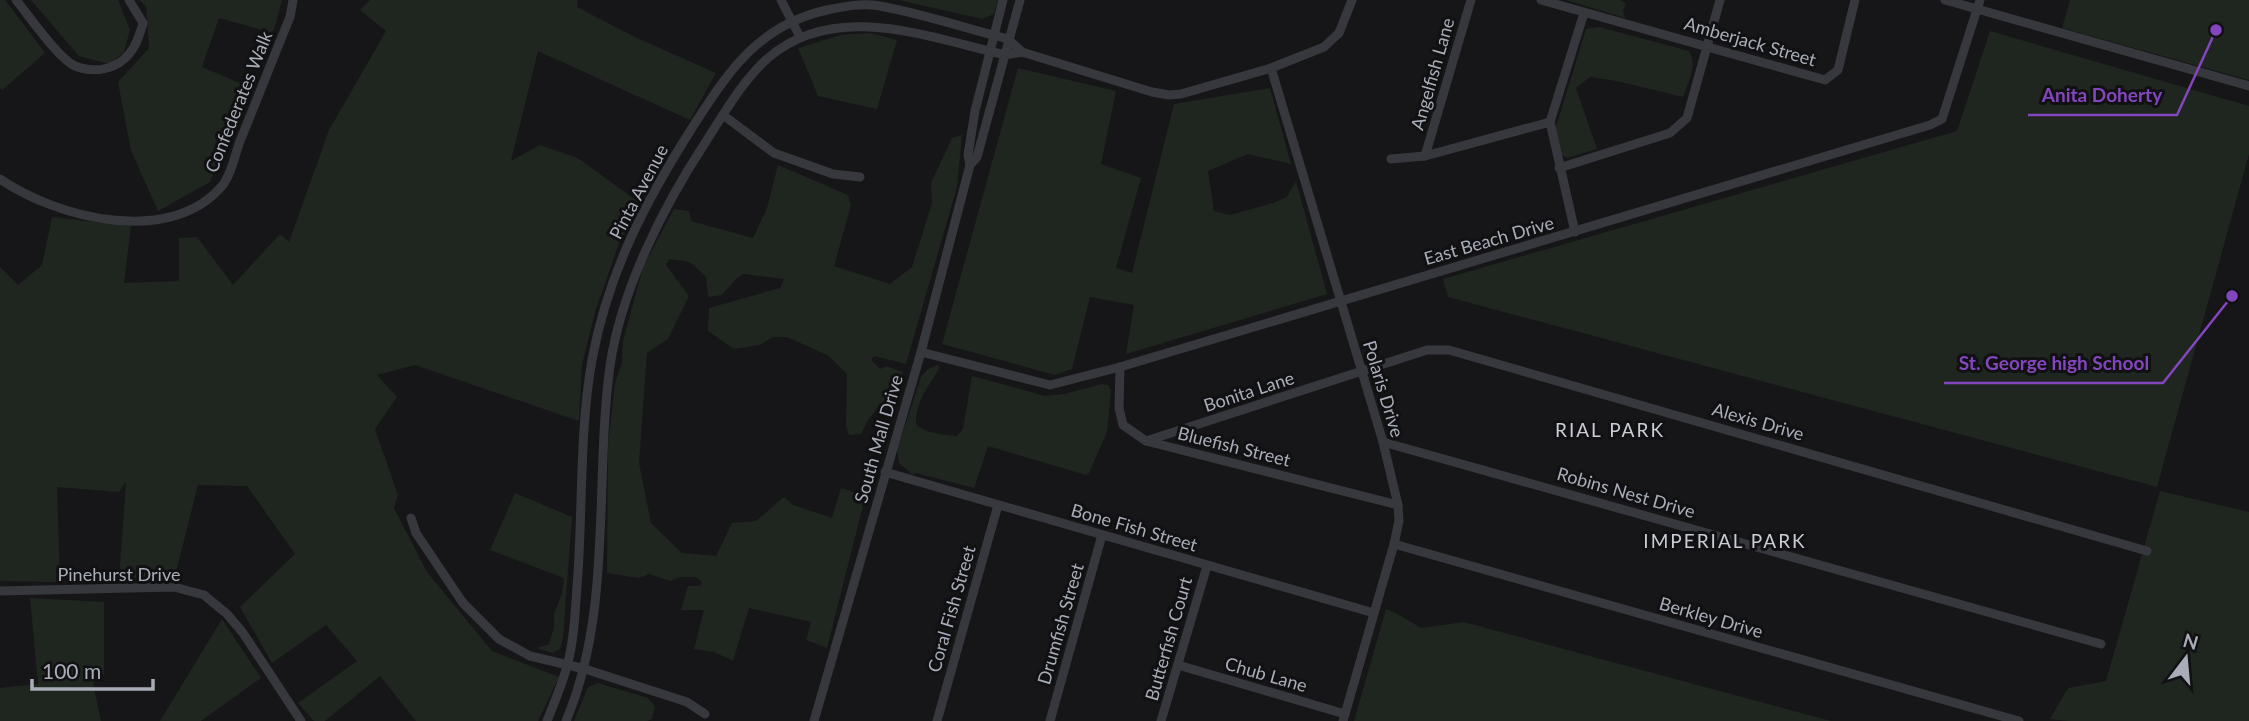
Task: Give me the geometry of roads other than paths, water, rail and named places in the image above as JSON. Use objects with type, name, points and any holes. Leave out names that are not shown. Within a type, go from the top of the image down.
[{"type":"street","points":[[16,0],[57,50],[75,66],[102,71],[119,63],[137,46],[143,23],[129,0]]},
{"type":"street","name":"Confederates Walk","points":[[0,179],[51,207],[122,222],[168,219],[198,206],[223,185],[290,17],[293,0]]},
{"type":"street","points":[[781,0],[800,37]]},
{"type":"street","name":"South Mall Drive","points":[[814,721],[921,352],[970,165],[968,155],[989,51],[1003,0]]},
{"type":"street","name":"South Mall Drive","points":[[970,165],[977,158],[1020,0]]},
{"type":"street","points":[[1005,55],[1022,52],[1169,95],[1184,93],[1271,68],[1324,47],[1339,33],[1352,0]]},
{"type":"street","name":"Angelfish Lane","points":[[1425,156],[1471,0]]},
{"type":"street","name":"Amberjack Street","points":[[1541,0],[1825,80],[1838,70],[1855,0]]},
{"type":"street","points":[[1559,168],[1670,133],[1687,117],[1720,0]]},
{"type":"street","points":[[1945,0],[1979,5],[2249,86]]},
{"type":"street","name":"Pinta Avenue","points":[[547,721],[568,664],[580,555],[592,361],[607,299],[632,233],[706,107],[742,58],[765,37],[817,12],[862,5],[880,6],[1009,39]]},
{"type":"street","name":"East Beach Drive","points":[[921,352],[1050,385],[1120,367],[1917,129],[1942,119],[1979,5]]},
{"type":"street","points":[[1575,232],[1550,122],[1584,13]]},
{"type":"street","name":"Pinta Avenue","points":[[566,721],[585,669],[598,555],[604,431],[611,363],[626,303],[650,239],[691,165],[723,115],[766,59],[800,37],[843,26],[877,25],[1005,55]]},
{"type":"street","points":[[1009,39],[1022,52]]},
{"type":"street","name":"Polaris Drive","points":[[1271,68],[1383,442],[1398,505],[1399,521],[1394,544],[1344,718]]},
{"type":"street","points":[[723,115],[774,153],[833,174],[860,177]]},
{"type":"street","name":"Angelfish Lane","points":[[1391,159],[1425,156],[1550,122]]},
{"type":"street","name":"Alexis Drive","points":[[1361,373],[1427,350],[1458,352],[2147,551]]},
{"type":"street","points":[[592,361],[611,363]]},
{"type":"street","name":"Bluefish Street","points":[[1120,367],[1119,408],[1123,425],[1146,441],[1398,505]]},
{"type":"street","name":"Bonita Lane","points":[[1146,441],[1361,373]]},
{"type":"street","name":"Robins Nest Drive","points":[[1383,442],[2101,644]]},
{"type":"street","name":"Bone Fish Street","points":[[885,472],[1374,612]]},
{"type":"street","name":"Coral Fish Street","points":[[937,721],[998,505]]},
{"type":"street","points":[[411,518],[416,534],[436,567],[463,603],[499,639],[530,656],[568,664],[687,702],[705,714]]},
{"type":"street","name":"Drumfish Street","points":[[1049,721],[1102,535]]},
{"type":"street","name":"Berkley Drive","points":[[1394,544],[2019,721]]},
{"type":"street","name":"Butterfish Court","points":[[1161,721],[1207,566]]},
{"type":"street","name":"Pinehurst Drive","points":[[0,591],[174,587],[204,595],[227,614],[243,633],[301,721]]},
{"type":"street","name":"Chub Lane","points":[[1178,665],[1344,718]]},
{"type":"place","name":"Anita Doherty","points":[[2216,30]]},
{"type":"place","name":"St. George high School","points":[[2232,296]]},
{"type":"district","name":"RIAL PARK","points":[[1610,430]]},
{"type":"district","name":"IMPERIAL PARK","points":[[1725,541]]}]
